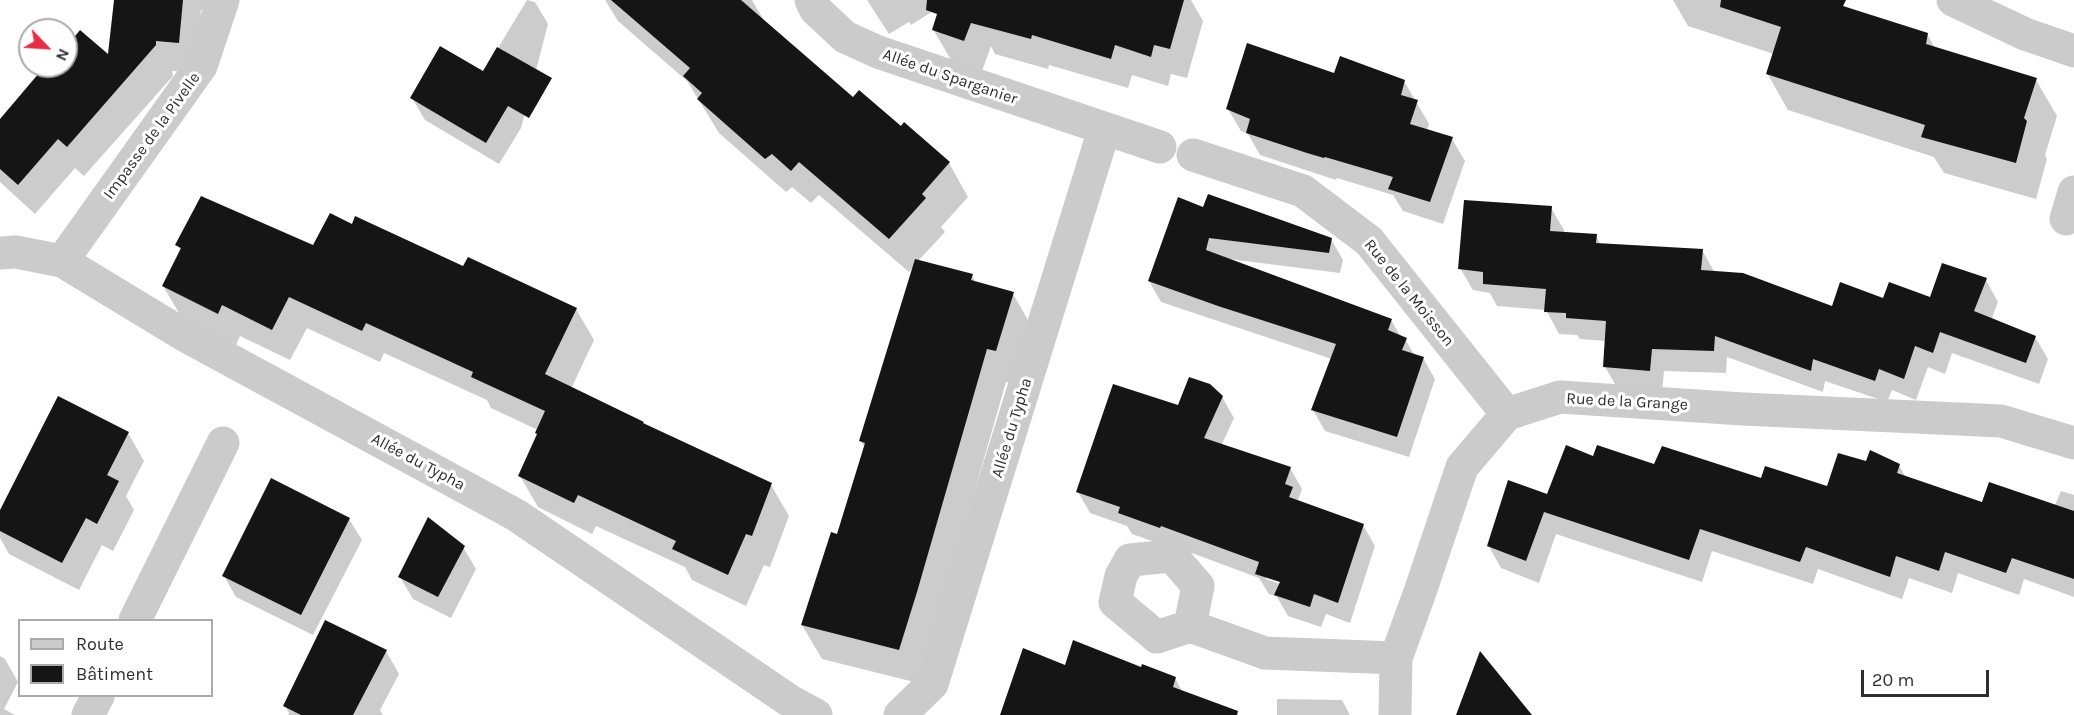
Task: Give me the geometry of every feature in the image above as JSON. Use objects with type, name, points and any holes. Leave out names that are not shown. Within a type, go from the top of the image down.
[{"type":"street","name":"Impasse de la Pivelle","points":[[62,261],[201,66],[223,0]]},
{"type":"street","name":"Allée du Sparganier","points":[[811,0],[816,10],[845,37],[878,52],[1160,147]]},
{"type":"street","points":[[1953,0],[2025,34],[2074,51]]},
{"type":"street","name":"Allée du Typha","points":[[900,715],[932,684],[1104,130]]},
{"type":"street","name":"Rue de la Moisson","points":[[1192,154],[1303,191],[1369,241],[1507,414]]},
{"type":"street","name":"Allée du Typha","points":[[0,253],[16,252],[62,261],[184,335],[516,514],[790,701],[816,715]]},
{"type":"street","name":"Rue de la Grange","points":[[1507,414],[1560,397],[1743,410],[2001,421],[2074,443]]},
{"type":"street","points":[[1395,715],[1396,658],[1462,467],[1507,414]]},
{"type":"street","points":[[136,619],[223,444]]},
{"type":"street","points":[[1190,626],[1265,653],[1396,658]]},
{"type":"street","points":[[88,715],[97,697]]},
{"type":"building","points":[[114,0],[183,0],[179,43],[156,41],[156,45],[67,147],[58,139],[18,185],[0,169],[0,119],[35,78],[78,78],[78,32],[80,30],[108,54]]},
{"type":"building","points":[[611,0],[741,0],[853,97],[859,90],[901,126],[904,122],[950,162],[922,194],[926,198],[889,239],[799,162],[791,171],[772,154],[765,159],[697,99],[702,93],[683,76],[690,68]]},
{"type":"building","points":[[927,0],[1184,0],[1170,49],[1154,45],[1151,57],[1115,45],[1111,59],[1032,35],[1031,39],[971,23],[964,41],[932,30],[937,14],[926,10]]},
{"type":"building","points":[[1721,0],[1846,0],[1843,6],[1928,33],[1926,44],[2037,78],[2024,118],[2027,121],[2016,163],[1921,137],[1925,125],[1766,74],[1781,27],[1720,7]]},
{"type":"building","points":[[1247,43],[1334,73],[1340,56],[1405,80],[1401,95],[1418,100],[1410,124],[1453,137],[1430,202],[1388,189],[1393,177],[1246,133],[1250,119],[1226,109]]},
{"type":"building","points":[[440,46],[483,71],[497,47],[552,78],[529,118],[508,106],[486,143],[410,98]]},
{"type":"building","points":[[1208,194],[1332,238],[1329,253],[1209,238],[1206,250],[1392,319],[1388,330],[1407,338],[1402,350],[1424,357],[1397,437],[1311,410],[1336,344],[1148,281],[1178,197],[1203,207]]},
{"type":"building","points":[[201,196],[313,245],[330,213],[352,224],[355,216],[463,266],[468,257],[577,308],[545,374],[772,483],[752,536],[746,534],[728,575],[672,549],[676,541],[578,495],[574,503],[518,476],[545,411],[471,377],[473,372],[366,323],[362,331],[289,297],[272,330],[222,305],[218,314],[162,286],[181,248],[175,245]]},
{"type":"building","points":[[1464,200],[1552,206],[1550,231],[1597,234],[1596,243],[1703,249],[1701,270],[1743,273],[1832,306],[1840,282],[1883,298],[1889,282],[1930,297],[1942,263],[1987,278],[1974,311],[2036,336],[2026,363],[1940,332],[1933,353],[1915,346],[1904,379],[1879,369],[1875,381],[1813,359],[1811,371],[1715,336],[1714,351],[1652,349],[1650,371],[1603,367],[1606,321],[1566,318],[1566,313],[1544,312],[1546,289],[1483,284],[1483,272],[1458,269]]},
{"type":"building","points":[[915,259],[973,274],[971,280],[1014,292],[996,351],[987,349],[899,650],[801,625],[831,532],[837,534],[865,443],[859,441]]},
{"type":"building","points":[[1189,377],[1210,384],[1223,396],[1204,438],[1291,467],[1285,484],[1293,487],[1289,497],[1364,524],[1338,603],[1314,594],[1310,607],[1274,595],[1280,582],[1255,574],[1259,562],[1161,526],[1160,528],[1118,513],[1120,507],[1076,492],[1113,384],[1178,405]]},
{"type":"building","points":[[58,396],[129,432],[107,475],[119,481],[97,524],[86,518],[62,563],[0,531],[0,510]]},
{"type":"building","points":[[1566,445],[1593,456],[1597,445],[1654,464],[1662,446],[1761,478],[1765,466],[1827,486],[1838,453],[1866,461],[1870,450],[1900,464],[1897,473],[1982,502],[1989,482],[2074,511],[2074,579],[2012,558],[2006,573],[1945,552],[1939,571],[1896,556],[1890,577],[1806,547],[1800,562],[1700,529],[1689,560],[1544,512],[1526,561],[1487,546],[1508,480],[1547,494]]},
{"type":"building","points":[[271,478],[350,518],[301,615],[222,576]]},
{"type":"building","points":[[428,517],[465,546],[438,597],[398,577]]},
{"type":"building","points":[[325,620],[387,650],[353,715],[301,715],[283,706]]},
{"type":"building","points":[[1073,640],[1141,667],[1142,664],[1176,677],[1173,687],[1238,711],[1237,715],[1000,715],[1023,648],[1065,665]]},
{"type":"building","points":[[1480,651],[1532,715],[1456,715]]}]
